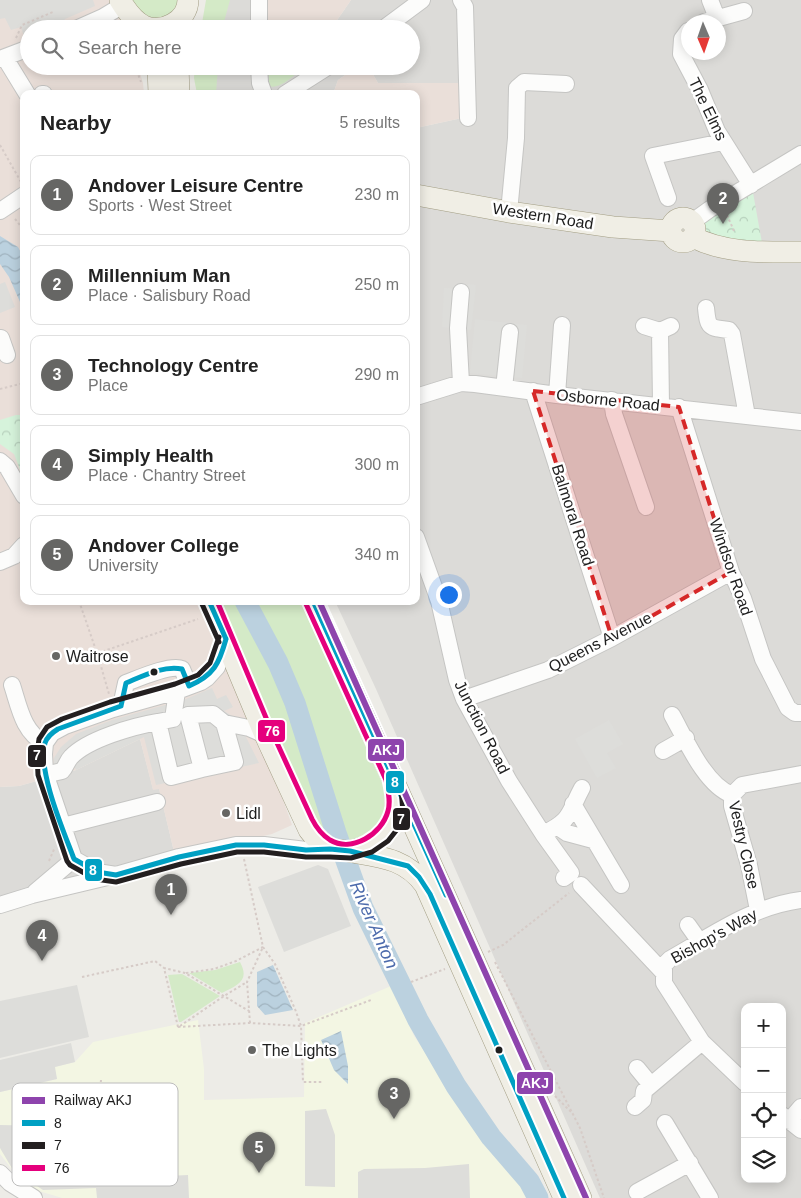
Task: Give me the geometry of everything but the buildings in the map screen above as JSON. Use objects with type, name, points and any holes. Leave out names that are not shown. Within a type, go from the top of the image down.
[{"type":"main road","points":[[176,20],[182,16],[188,2]]},
{"type":"main road","points":[[186,20],[188,2]]},
{"type":"main road","points":[[122,3],[136,20]]},
{"type":"main road","points":[[150,88],[170,77]]},
{"type":"main road","name":"Western Road","points":[[420,196],[509,212],[619,228],[671,231],[674,238],[682,242],[690,240],[692,230]]},
{"type":"main road","points":[[692,230],[715,246],[743,250],[801,252]]},
{"type":"main road","points":[[315,605],[581,1198]]},
{"type":"main road","points":[[206,609],[226,639],[265,735],[309,830],[319,841],[339,850],[401,863],[414,871],[424,885],[564,1198]]},
{"type":"main road","points":[[339,850],[360,849],[377,841],[392,823],[397,804],[393,778]]},
{"type":"street","points":[[259,0],[259,20]]},
{"type":"street","points":[[395,20],[422,0]]},
{"type":"street","points":[[461,0],[465,7],[468,118]]},
{"type":"street","points":[[710,0],[710,15]]},
{"type":"street","points":[[96,20],[122,3]]},
{"type":"street","points":[[726,16],[744,11]]},
{"type":"street","points":[[12,52],[20,74]]},
{"type":"street","name":"The Elms","points":[[684,60],[700,90],[712,123],[751,185]]},
{"type":"street","points":[[20,75],[26,90]]},
{"type":"street","points":[[260,75],[263,90]]},
{"type":"street","points":[[291,90],[314,75]]},
{"type":"street","points":[[509,212],[516,138],[515,101],[517,88],[524,82],[566,84]]},
{"type":"street","points":[[668,198],[654,156],[723,142]]},
{"type":"street","points":[[692,230],[710,209],[801,154]]},
{"type":"street","points":[[0,211],[20,188]]},
{"type":"street","points":[[461,292],[458,328],[461,384]]},
{"type":"street","points":[[706,308],[710,326],[714,329],[729,330],[732,334],[747,416]]},
{"type":"street","points":[[557,395],[562,325]]},
{"type":"street","points":[[644,326],[666,329],[661,405]]},
{"type":"street","points":[[504,388],[510,332]]},
{"type":"street","points":[[0,337],[7,355]]},
{"type":"street","name":"Osborne Road","points":[[420,396],[461,384],[801,422]]},
{"type":"street","name":"Balmoral Road","points":[[533,392],[612,638]]},
{"type":"street","points":[[612,400],[614,414],[646,507]]},
{"type":"street","name":"Windsor Road","points":[[679,407],[731,572],[743,598],[763,659],[788,708],[795,713],[801,714]]},
{"type":"street","points":[[2,466],[20,491]]},
{"type":"street","name":"Junction Road","points":[[420,548],[439,601],[457,680],[464,699],[509,781],[572,879],[663,972],[664,983],[702,1042],[741,1079]]},
{"type":"street","points":[[0,562],[14,556],[20,549]]},
{"type":"street","name":"Queens Avenue","points":[[464,699],[548,670],[612,638],[731,572]]},
{"type":"street","points":[[116,875],[97,872],[74,859],[45,773],[45,743],[52,733],[58,729],[117,707],[201,682],[212,673],[220,660],[226,639]]},
{"type":"street","points":[[117,707],[126,683],[171,668],[178,667],[182,669],[183,688],[173,719],[171,777],[235,762],[224,723]]},
{"type":"street","points":[[12,685],[26,727],[36,739],[45,743]]},
{"type":"street","points":[[45,773],[62,771],[72,756],[111,734],[140,725],[173,719],[213,714],[224,723],[249,728],[265,735]]},
{"type":"street","name":"Vestry Close","points":[[672,715],[701,766],[721,789],[732,794],[732,806],[747,857],[758,910]]},
{"type":"street","points":[[173,719],[202,769]]},
{"type":"street","points":[[663,750],[686,738]]},
{"type":"street","points":[[732,794],[742,785],[801,774]]},
{"type":"street","points":[[543,834],[558,827],[569,817],[573,804],[582,788]]},
{"type":"street","points":[[63,826],[157,802]]},
{"type":"street","points":[[573,804],[621,885]]},
{"type":"street","points":[[558,827],[567,833],[593,840]]},
{"type":"street","points":[[0,905],[179,857],[236,845],[264,845],[306,850],[339,850]]},
{"type":"street","points":[[32,895],[74,859]]},
{"type":"street","name":"Bishop's Way","points":[[663,972],[664,965],[670,959],[736,920],[758,910],[801,900]]},
{"type":"street","points":[[688,925],[700,942]]},
{"type":"street","points":[[635,1107],[643,1100],[644,1091],[702,1042]]},
{"type":"street","points":[[637,1068],[651,1085]]},
{"type":"street","points":[[791,1122],[801,1107]]},
{"type":"street","points":[[665,1123],[710,1198]]},
{"type":"street","points":[[637,1192],[690,1164]]},
{"type":"street","points":[[0,1173],[12,1184]]},
{"type":"street","points":[[15,1186],[34,1198]]},
{"type":"path","points":[[35,20],[52,12]]},
{"type":"path","points":[[12,52],[20,31]]},
{"type":"path","points":[[140,75],[150,88]]},
{"type":"path","points":[[0,145],[20,185]]},
{"type":"path","points":[[727,215],[734,231]]},
{"type":"path","points":[[0,389],[20,384]]},
{"type":"path","points":[[80,605],[117,707]]},
{"type":"path","points":[[97,653],[206,609]]},
{"type":"path","points":[[242,853],[263,947],[275,964],[301,1026],[303,1082],[323,1082]]},
{"type":"path","points":[[486,954],[503,944],[566,896]]},
{"type":"path","points":[[185,973],[214,969],[236,961],[263,947]]},
{"type":"path","points":[[250,1023],[247,982],[263,947]]},
{"type":"path","points":[[82,977],[155,960],[164,968],[185,973],[249,1011]]},
{"type":"path","points":[[494,960],[580,1128],[604,1198]]},
{"type":"path","points":[[164,968],[178,1027]]},
{"type":"path","points":[[411,982],[445,970]]},
{"type":"path","points":[[178,1027],[247,982]]},
{"type":"path","points":[[178,1027],[250,1023],[301,1026],[371,1000]]},
{"type":"path","points":[[555,1096],[573,1114]]},
{"type":"highlighted area","points":[[533,391],[679,407],[731,572],[612,638]]},
{"type":"shaded area","points":[[0,0],[110,0],[121,20],[20,20],[20,75],[141,75],[144,90],[20,90],[20,605],[204,605],[268,758],[292,825],[272,834],[175,856],[159,789],[153,790],[140,739],[76,770],[19,786],[0,787]]},
{"type":"shaded area","points":[[0,0],[93,0],[95,6],[64,20],[20,20],[20,27],[11,30],[5,18],[0,19]]},
{"type":"shaded area","points":[[212,0],[265,0],[265,20],[211,20]]},
{"type":"shaded area","points":[[265,0],[351,0],[337,20],[265,20]]},
{"type":"shaded area","points":[[351,0],[801,0],[801,1198],[600,1198],[376,689],[337,605],[420,605],[420,127],[462,118],[460,83],[378,83],[373,75],[420,75],[420,20],[337,20]]},
{"type":"shaded area","points":[[208,75],[345,75],[338,80],[334,90],[207,90]]},
{"type":"shaded area","points":[[345,75],[373,75],[378,83],[460,83],[462,118],[420,127],[420,90],[334,90],[338,80]]},
{"type":"shaded area","points":[[5,282],[15,307],[0,313],[0,284]]},
{"type":"shaded area","points":[[468,284],[476,285],[471,330],[442,327],[444,288],[465,289]]},
{"type":"shaded area","points":[[475,319],[527,325],[522,378],[470,373]]},
{"type":"shaded area","points":[[212,688],[217,699],[226,695],[233,707],[224,711],[237,719],[259,763],[156,785],[144,737],[76,770],[72,762],[53,767],[54,758],[61,747],[76,734],[112,720],[186,699]]},
{"type":"shaded area","points":[[609,720],[623,744],[607,753],[616,768],[597,778],[575,739]]},
{"type":"shaded area","points":[[140,739],[153,789],[159,788],[175,856],[0,899],[0,787],[19,786],[76,770]]},
{"type":"shaded area","points":[[318,865],[328,869],[351,926],[284,952],[258,887]]},
{"type":"shaded area","points":[[77,985],[89,1037],[0,1058],[0,1001]]},
{"type":"shaded area","points":[[391,986],[414,1036],[445,1082],[515,1174],[526,1198],[62,1198],[39,1191],[32,1186],[178,1186],[178,1083],[39,1083],[57,1079],[54,1067],[75,1062],[93,1042],[198,1020],[204,1069],[204,1100],[304,1097],[305,1023]]},
{"type":"shaded area","points":[[71,1043],[75,1062],[55,1067],[57,1079],[39,1083],[12,1083],[12,1089],[0,1092],[0,1060]]},
{"type":"shaded area","points":[[12,1089],[12,1169],[0,1154],[0,1092]]},
{"type":"shaded area","points":[[326,1109],[335,1135],[335,1187],[305,1186],[305,1111]]},
{"type":"shaded area","points":[[0,1125],[12,1125],[12,1168],[0,1148]]},
{"type":"shaded area","points":[[469,1164],[470,1198],[358,1198],[358,1172],[364,1169],[425,1168]]},
{"type":"shaded area","points":[[178,1175],[188,1175],[189,1198],[97,1198],[96,1188],[43,1190],[37,1186],[178,1186]]},
{"type":"green space","points":[[129,0],[180,0],[174,15],[147,20]]},
{"type":"green space","points":[[206,0],[230,0],[224,20],[203,20]]},
{"type":"green space","points":[[194,75],[217,75],[216,90],[196,90]]},
{"type":"green space","points":[[268,75],[295,75],[278,86],[269,86]]},
{"type":"green space","points":[[752,187],[762,243],[705,234],[698,225]]},
{"type":"green space","points":[[20,415],[20,470],[14,454],[0,444],[0,420]]},
{"type":"green space","points":[[219,605],[302,605],[384,787],[386,811],[384,818],[367,835],[352,841],[337,842],[316,830]]},
{"type":"green space","points":[[240,962],[244,974],[241,982],[222,993],[189,973],[215,970]]},
{"type":"green space","points":[[182,974],[220,996],[179,1022],[168,975]]},
{"type":"water","points":[[0,236],[18,247],[20,251],[20,302],[9,277],[0,264]]},
{"type":"water","points":[[273,965],[293,1010],[265,1015],[257,1006],[257,972]]},
{"type":"water","points":[[341,1031],[348,1066],[348,1084],[334,1070],[321,1040]]},
{"type":"waterway","name":"River Anton","points":[[247,605],[278,663],[295,703],[336,833],[363,908],[418,1020],[456,1086],[491,1137],[529,1181],[538,1198]]},
{"type":"rail line","name":"AKJ","points":[[321,605],[586,1198]]},
{"type":"transit line","name":"7","points":[[202,605],[219,642]]},
{"type":"transit line","name":"8","points":[[211,605],[226,639]]},
{"type":"transit line","name":"76","points":[[219,605],[272,732],[317,828],[330,840],[339,843],[356,843],[373,834],[385,819],[389,803],[386,780],[306,605]]},
{"type":"transit line","name":"8","points":[[315,605],[446,895]]},
{"type":"transit line","name":"7","points":[[219,637],[210,663],[198,675],[62,719],[47,727],[39,739],[37,753],[38,775],[70,865],[95,879],[116,882],[181,864],[237,852],[351,858],[372,852],[388,841],[399,827],[403,813],[400,776],[323,605]]},
{"type":"transit line","name":"8","points":[[189,686],[204,678],[214,668],[226,639]]},
{"type":"transit line","name":"8","points":[[121,706],[126,683],[154,672],[175,668],[182,669],[189,686]]},
{"type":"transit line","name":"8","points":[[121,706],[58,729],[50,735],[45,743],[45,769],[48,784],[58,818],[74,859],[97,872],[116,875],[179,857],[236,845],[264,845],[306,850],[330,849],[350,851],[408,866],[419,877],[430,894],[564,1198]]},
{"type":"place","name":"Millennium Man","points":[[723,224]]},
{"type":"place","name":"Waitrose","points":[[56,656]]},
{"type":"place","name":"Lidl","points":[[226,813]]},
{"type":"place","name":"Andover Leisure Centre","points":[[171,915]]},
{"type":"place","name":"Simply Health","points":[[42,961]]},
{"type":"place","name":"The Lights","points":[[252,1050]]},
{"type":"place","name":"Technology Centre","points":[[394,1119]]},
{"type":"place","name":"Andover College","points":[[259,1173]]}]
